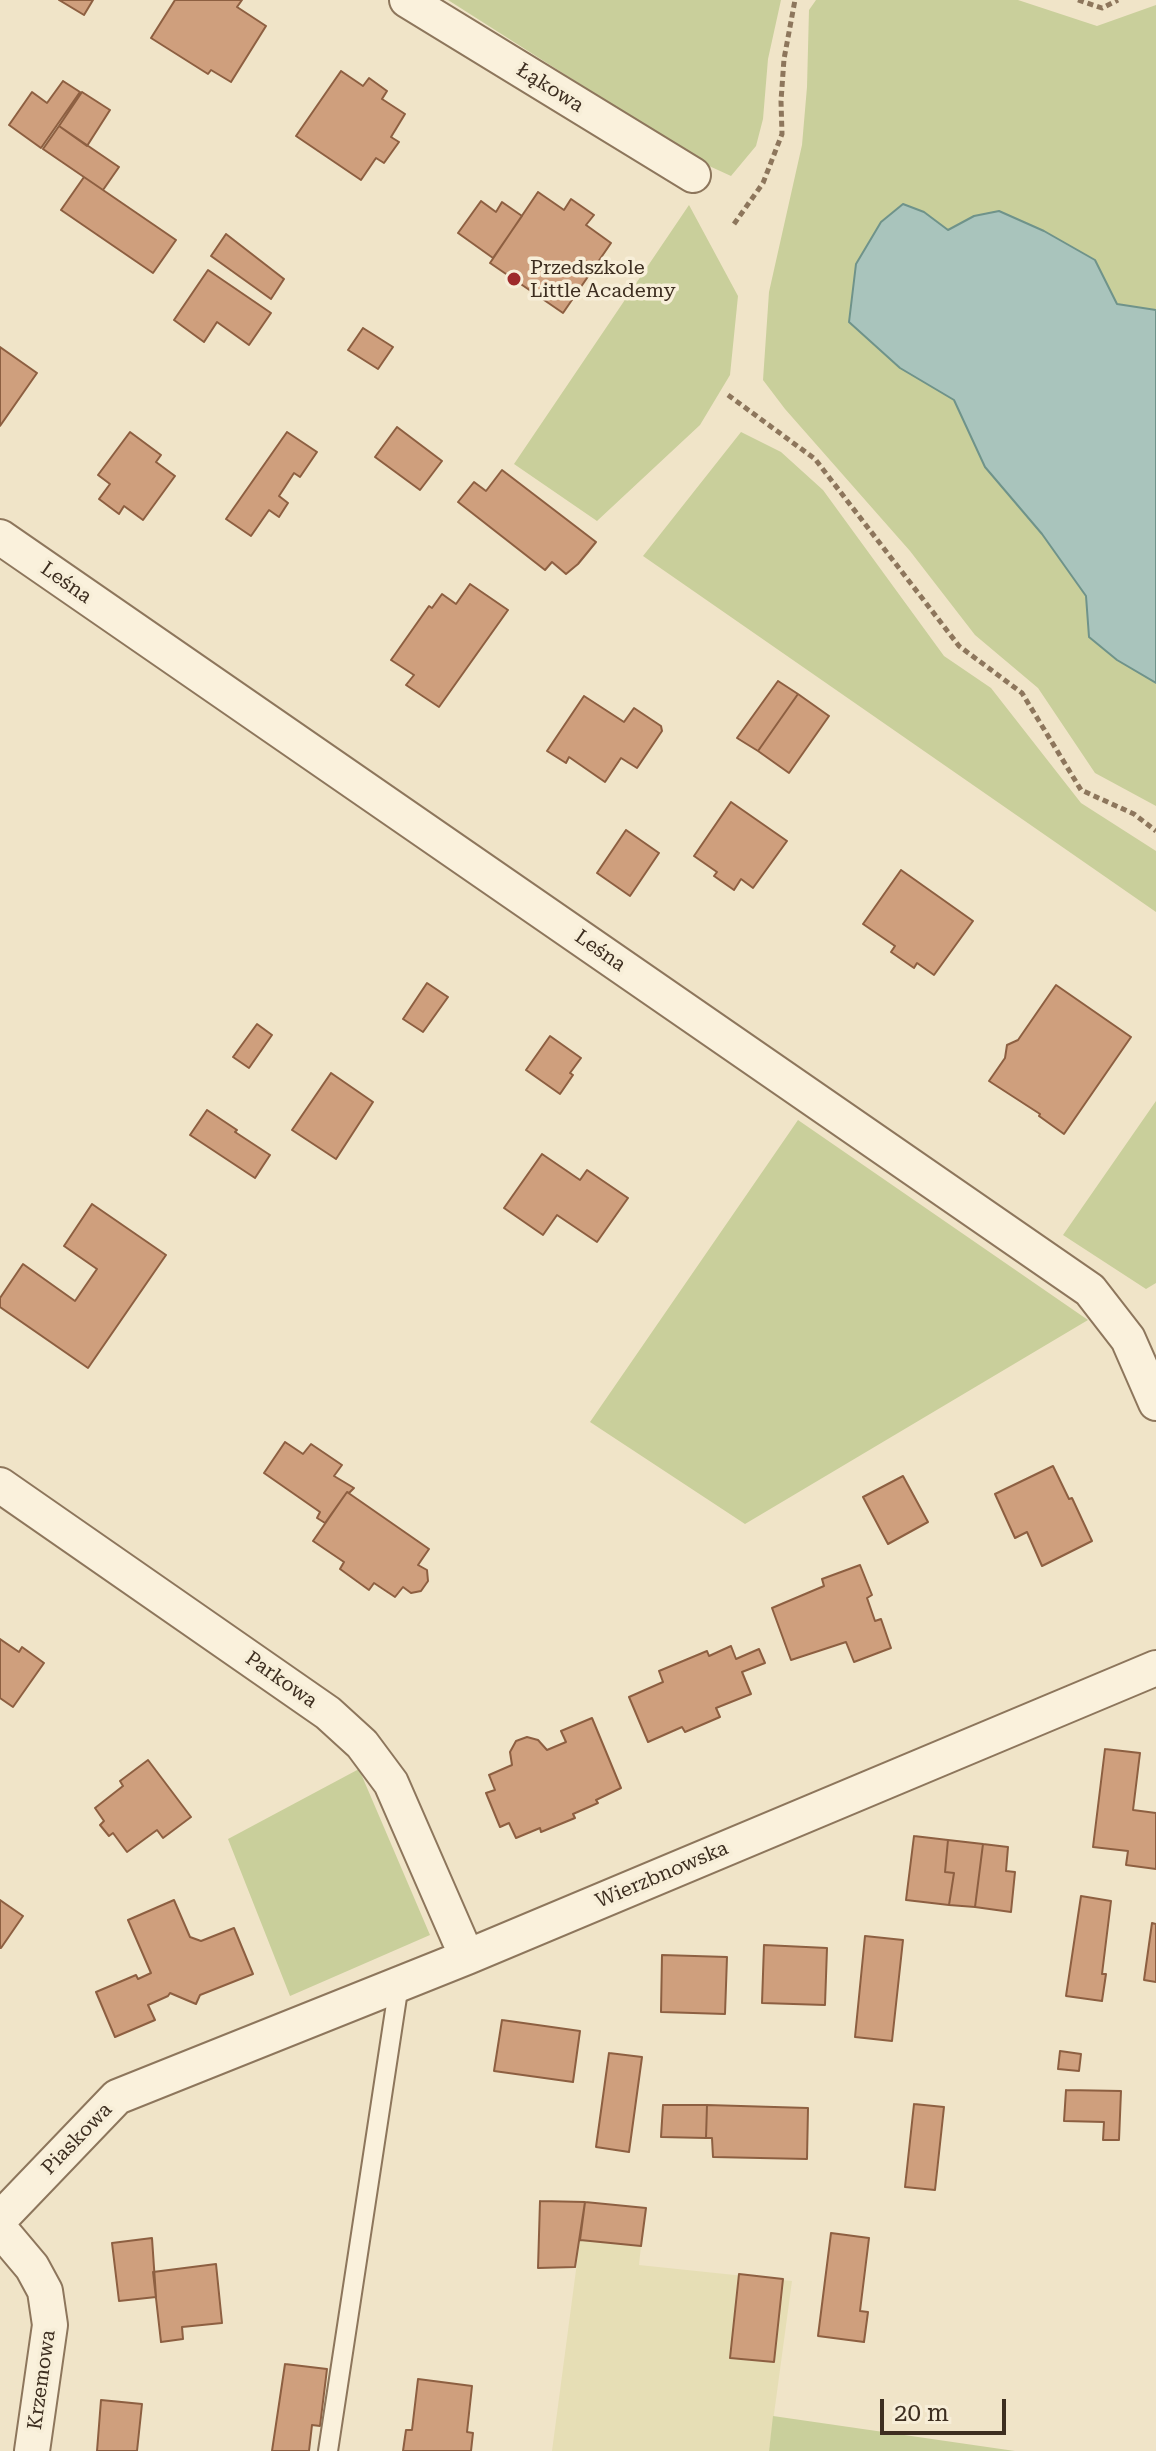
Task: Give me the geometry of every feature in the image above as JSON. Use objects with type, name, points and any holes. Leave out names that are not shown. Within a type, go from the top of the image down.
[{"type":"street","name":"Łąkowa","points":[[407,0],[693,175]]},
{"type":"street","name":"Leśna","points":[[0,537],[1090,1290],[1128,1339],[1156,1403]]},
{"type":"street","name":"Parkowa","points":[[0,1485],[328,1713],[362,1744],[391,1783],[467,1957]]},
{"type":"street","name":"Wierzbnowska","points":[[165,2076],[467,1957],[1156,1668]]},
{"type":"street","name":"Piaskowa","points":[[0,2219],[117,2097],[165,2076]]},
{"type":"street","name":"Krzemowa","points":[[0,2229],[32,2267],[45,2291],[50,2325],[32,2451]]},
{"type":"lane","points":[[328,2451],[399,1984]]},
{"type":"path","points":[[734,224],[763,183],[782,134],[784,59],[795,0]]},
{"type":"path","points":[[1078,0],[1102,8],[1118,0]]},
{"type":"path","points":[[728,395],[815,459],[959,646],[1022,693],[1081,790],[1134,814],[1156,831]]},
{"type":"shaded area","points":[[580,2240],[641,2246],[639,2265],[792,2281],[769,2451],[552,2451]]},
{"type":"green space","points":[[448,0],[781,0],[768,59],[763,119],[756,146],[731,176],[707,165]]},
{"type":"green space","points":[[816,0],[1018,0],[1097,26],[1156,5],[1156,310],[1117,304],[1095,260],[1044,231],[999,211],[974,217],[948,230],[924,212],[900,368],[954,400],[985,467],[1042,534],[1086,596],[1089,637],[1117,660],[1156,683],[1156,806],[1095,773],[1038,688],[975,635],[910,551],[763,380],[769,292],[802,145],[809,10]]},
{"type":"green space","points":[[689,205],[738,296],[730,375],[700,425],[597,521],[514,464]]},
{"type":"green space","points":[[741,432],[781,452],[823,490],[944,656],[991,688],[1081,803],[1156,851],[1156,912],[643,556]]},
{"type":"green space","points":[[1156,1101],[1156,1283],[1146,1289],[1063,1235]]},
{"type":"green space","points":[[798,1120],[1088,1320],[745,1524],[590,1422]]},
{"type":"green space","points":[[359,1769],[430,1935],[290,1996],[228,1839]]},
{"type":"green space","points":[[773,2416],[1001,2449],[1015,2451],[769,2451]]},
{"type":"water","points":[[903,204],[924,212],[948,230],[974,216],[999,211],[1044,231],[1095,260],[1117,304],[1156,310],[1156,683],[1117,660],[1089,637],[1086,596],[1042,534],[985,467],[954,400],[900,368],[849,322],[856,264],[881,222]]},
{"type":"building","points":[[59,0],[93,0],[84,15]]},
{"type":"building","points":[[175,0],[242,0],[237,7],[266,26],[231,82],[211,70],[208,74],[151,38]]},
{"type":"building","points":[[341,71],[363,86],[369,78],[387,91],[382,99],[405,114],[391,137],[399,142],[384,163],[376,158],[361,180],[296,136]]},
{"type":"building","points":[[63,81],[80,92],[41,148],[9,125],[32,92],[47,103]]},
{"type":"building","points":[[82,92],[110,110],[87,146],[59,126]]},
{"type":"building","points":[[59,126],[119,167],[103,190],[43,149]]},
{"type":"building","points":[[84,177],[176,240],[153,273],[61,210]]},
{"type":"building","points":[[538,192],[564,210],[571,199],[594,215],[586,225],[611,243],[563,313],[490,263]]},
{"type":"building","points":[[481,201],[496,212],[502,202],[522,216],[493,258],[458,233]]},
{"type":"building","points":[[226,234],[284,279],[271,299],[211,256]]},
{"type":"building","points":[[208,270],[271,313],[249,345],[217,322],[204,342],[174,320]]},
{"type":"building","points":[[363,328],[393,347],[378,369],[348,350]]},
{"type":"building","points":[[0,347],[37,373],[0,426]]},
{"type":"building","points":[[397,427],[442,461],[420,490],[375,457]]},
{"type":"building","points":[[130,432],[161,455],[156,462],[175,476],[143,520],[124,506],[119,514],[99,499],[110,484],[98,475]]},
{"type":"building","points":[[287,432],[317,452],[300,477],[294,473],[279,496],[288,503],[279,517],[269,510],[251,536],[226,519]]},
{"type":"building","points":[[502,470],[596,542],[566,574],[552,562],[545,570],[458,502],[474,482],[486,491]]},
{"type":"building","points":[[470,584],[508,610],[439,707],[406,685],[414,675],[391,660],[429,606],[432,608],[442,594],[456,604]]},
{"type":"building","points":[[778,681],[798,694],[758,751],[737,738]]},
{"type":"building","points":[[798,694],[829,716],[789,773],[758,751]]},
{"type":"building","points":[[584,696],[624,722],[634,708],[661,726],[662,731],[637,768],[621,758],[605,782],[569,757],[566,763],[547,751]]},
{"type":"building","points":[[731,802],[787,841],[753,888],[741,879],[734,890],[714,876],[717,872],[694,856]]},
{"type":"building","points":[[626,830],[659,853],[630,896],[597,873]]},
{"type":"building","points":[[901,870],[973,921],[934,975],[917,963],[914,968],[891,952],[895,946],[863,924]]},
{"type":"building","points":[[427,983],[448,997],[423,1032],[403,1019]]},
{"type":"building","points":[[1056,985],[1131,1037],[1064,1134],[1040,1114],[989,1081],[1005,1058],[1007,1045],[1018,1040]]},
{"type":"building","points":[[257,1024],[272,1035],[249,1068],[233,1057]]},
{"type":"building","points":[[550,1036],[581,1058],[560,1094],[526,1070]]},
{"type":"building","points":[[331,1073],[373,1102],[336,1159],[292,1130]]},
{"type":"building","points":[[207,1110],[270,1155],[255,1178],[190,1135]]},
{"type":"building","points":[[542,1154],[580,1180],[587,1170],[628,1198],[597,1242],[557,1215],[543,1235],[504,1208]]},
{"type":"building","points":[[92,1204],[166,1255],[88,1368],[0,1307],[0,1298],[23,1264],[75,1301],[97,1269],[64,1246]]},
{"type":"building","points":[[285,1442],[303,1454],[311,1444],[342,1465],[334,1476],[354,1488],[347,1492],[325,1523],[317,1518],[320,1512],[264,1473]]},
{"type":"building","points":[[1053,1466],[1092,1541],[1042,1566],[1027,1532],[1015,1538],[995,1494]]},
{"type":"building","points":[[903,1476],[928,1522],[888,1544],[863,1497]]},
{"type":"building","points":[[347,1492],[429,1549],[418,1565],[427,1570],[428,1581],[421,1591],[411,1593],[403,1587],[395,1597],[374,1583],[369,1590],[340,1569],[344,1562],[313,1541]]},
{"type":"building","points":[[860,1565],[872,1595],[867,1598],[875,1621],[881,1619],[891,1648],[854,1662],[846,1642],[791,1660],[772,1608],[824,1586],[822,1579]]},
{"type":"building","points":[[0,1639],[19,1652],[22,1647],[44,1663],[13,1707],[0,1698]]},
{"type":"building","points":[[731,1646],[736,1659],[759,1649],[765,1663],[742,1672],[751,1694],[716,1708],[720,1717],[685,1732],[682,1727],[648,1742],[629,1697],[663,1682],[659,1671],[707,1651],[709,1656]]},
{"type":"building","points":[[592,1718],[621,1788],[573,1814],[575,1818],[541,1832],[540,1828],[516,1838],[509,1823],[500,1827],[486,1793],[495,1790],[489,1775],[512,1765],[510,1752],[516,1741],[527,1737],[538,1740],[547,1750],[566,1742],[561,1731]]},
{"type":"building","points":[[1105,1749],[1140,1753],[1133,1810],[1156,1813],[1156,1869],[1126,1865],[1128,1851],[1093,1847]]},
{"type":"building","points":[[148,1760],[191,1817],[163,1838],[157,1830],[127,1852],[113,1833],[109,1836],[100,1825],[104,1821],[95,1808],[123,1786],[120,1781]]},
{"type":"building","points":[[914,1836],[948,1840],[945,1872],[954,1873],[949,1905],[906,1900]]},
{"type":"building","points":[[948,1840],[983,1844],[975,1907],[949,1905],[954,1873],[945,1872]]},
{"type":"building","points":[[983,1844],[1008,1847],[1006,1871],[1015,1872],[1011,1912],[975,1907]]},
{"type":"building","points":[[1081,1896],[1111,1901],[1102,1974],[1106,1974],[1102,2001],[1066,1996]]},
{"type":"building","points":[[0,1900],[23,1916],[1,1948],[0,1948]]},
{"type":"building","points":[[174,1900],[190,1937],[201,1941],[234,1928],[253,1974],[200,1995],[196,2004],[170,1993],[148,2005],[155,2020],[115,2037],[96,1992],[136,1975],[138,1979],[151,1973],[128,1920]]},
{"type":"building","points":[[1152,1923],[1156,1924],[1156,1982],[1144,1980]]},
{"type":"building","points":[[865,1936],[903,1940],[892,2041],[855,2037]]},
{"type":"building","points":[[764,1945],[827,1948],[825,2005],[762,2003]]},
{"type":"building","points":[[662,1955],[727,1957],[725,2014],[661,2012]]},
{"type":"building","points":[[502,2020],[580,2031],[573,2082],[494,2071]]},
{"type":"building","points":[[1060,2051],[1081,2054],[1079,2071],[1058,2069]]},
{"type":"building","points":[[609,2053],[642,2057],[629,2152],[596,2147]]},
{"type":"building","points":[[1066,2090],[1121,2091],[1119,2140],[1103,2140],[1104,2122],[1064,2121]]},
{"type":"building","points":[[914,2104],[944,2107],[935,2190],[905,2187]]},
{"type":"building","points":[[663,2105],[707,2105],[706,2138],[661,2137]]},
{"type":"building","points":[[707,2105],[808,2108],[807,2159],[713,2157],[712,2138],[706,2138]]},
{"type":"building","points":[[540,2201],[585,2202],[575,2267],[538,2268]]},
{"type":"building","points":[[585,2202],[646,2208],[641,2246],[580,2240]]},
{"type":"building","points":[[831,2233],[869,2238],[860,2311],[868,2312],[864,2342],[818,2336]]},
{"type":"building","points":[[152,2238],[156,2297],[119,2301],[112,2243]]},
{"type":"building","points":[[216,2264],[222,2323],[182,2327],[183,2339],[161,2342],[153,2272]]},
{"type":"building","points":[[739,2274],[783,2279],[774,2362],[730,2358]]},
{"type":"building","points":[[285,2364],[327,2369],[320,2426],[312,2425],[309,2451],[272,2451]]},
{"type":"building","points":[[418,2379],[472,2386],[467,2432],[473,2433],[471,2451],[403,2451],[406,2430],[412,2430]]},
{"type":"building","points":[[101,2400],[142,2404],[137,2451],[97,2451]]},
{"type":"place","name":"Przedszkole Little Academy","points":[[514,279]]}]
